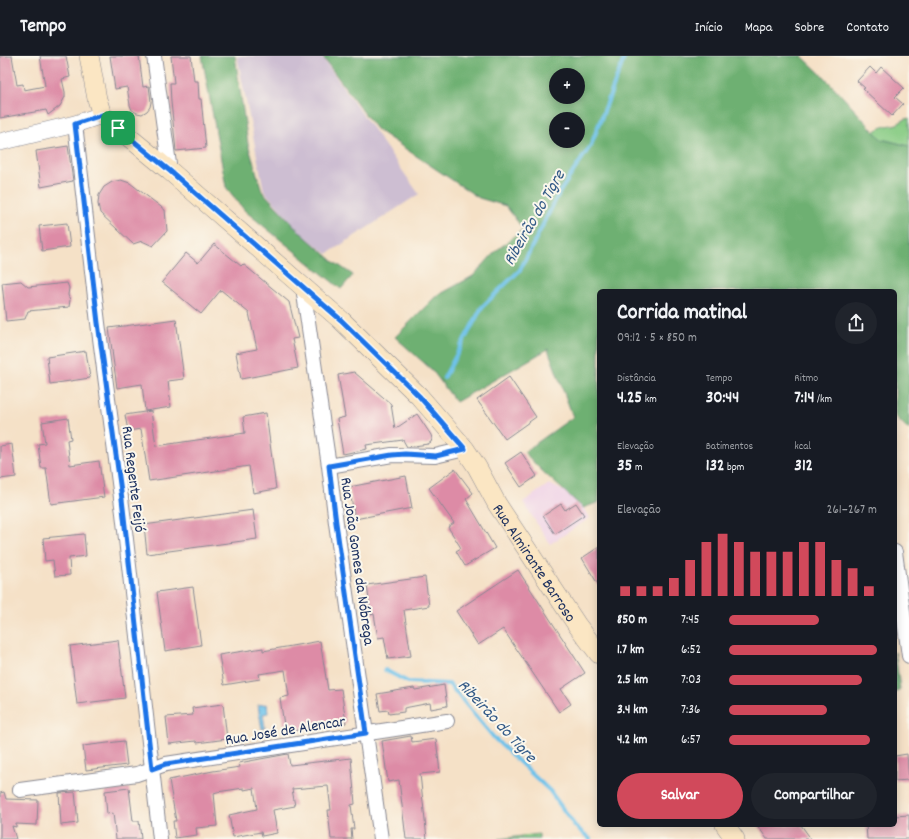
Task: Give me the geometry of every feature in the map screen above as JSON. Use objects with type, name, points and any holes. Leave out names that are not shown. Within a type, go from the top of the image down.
[{"type":"main road","points":[[89,56],[97,100],[102,115]]},
{"type":"main road","name":"Rua Almirante Barroso","points":[[102,115],[170,171],[357,334],[419,396],[465,449],[477,467],[497,504],[577,625],[597,651]]},
{"type":"main road","name":"Rua Almirante Barroso","points":[[477,467],[505,499],[586,620],[597,639]]},
{"type":"main road","points":[[726,827],[735,839]]},
{"type":"street","points":[[154,56],[170,171]]},
{"type":"street","points":[[0,142],[75,124],[102,115]]},
{"type":"street","name":"Rua Regente Feijó","points":[[75,124],[97,315],[122,499],[160,839]]},
{"type":"street","name":"Rua João Gomes da Nóbrega","points":[[303,287],[381,839]]},
{"type":"street","points":[[329,466],[392,455],[405,454],[436,456],[465,449]]},
{"type":"street","points":[[897,567],[909,656]]},
{"type":"street","name":"Rua José de Alencar","points":[[20,790],[137,774],[166,764],[447,721]]},
{"type":"shaded area","points":[[237,56],[321,56],[419,194],[327,254],[300,232],[264,191]]},
{"type":"shaded area","points":[[549,484],[576,497],[590,518],[550,544],[523,502]]},
{"type":"green space","points":[[202,56],[235,56],[248,144],[262,191],[300,232],[334,262],[353,275],[341,289],[245,211],[226,187]]},
{"type":"green space","points":[[322,56],[802,56],[832,85],[881,139],[909,146],[909,430],[897,418],[897,289],[597,289],[597,503],[583,508],[540,469],[524,452],[573,417],[548,349],[456,402],[432,370],[395,337],[435,297],[473,276],[496,251],[523,229],[506,206],[479,198],[376,129]]},
{"type":"green space","points":[[909,118],[909,146],[881,139],[874,132],[882,127],[897,124]]},
{"type":"green space","points":[[897,667],[900,689],[897,691]]},
{"type":"green space","points":[[539,834],[539,839],[499,839]]},
{"type":"water","points":[[267,704],[268,713],[263,714],[265,728],[262,729],[258,705]]},
{"type":"building","points":[[0,56],[12,56],[17,85],[23,84],[24,90],[45,86],[40,56],[66,56],[70,77],[62,79],[65,97],[60,106],[48,115],[46,110],[0,118]]},
{"type":"building","points":[[110,56],[139,56],[143,87],[149,86],[151,102],[147,111],[142,114],[132,110],[127,87],[115,89]]},
{"type":"building","points":[[171,56],[191,56],[194,81],[198,81],[199,99],[201,99],[206,148],[176,151],[170,83],[174,83]]},
{"type":"building","points":[[870,67],[876,73],[881,67],[904,88],[895,97],[903,104],[892,116],[863,89],[865,88],[857,81]]},
{"type":"building","points":[[68,146],[73,181],[41,187],[36,151]]},
{"type":"building","points":[[121,180],[130,183],[165,210],[167,231],[153,246],[142,241],[133,244],[100,213],[98,204],[99,195],[104,187],[112,182]]},
{"type":"building","points":[[67,223],[70,247],[42,251],[39,226]]},
{"type":"building","points":[[214,244],[241,266],[243,264],[289,302],[298,338],[292,339],[298,368],[241,379],[236,353],[257,349],[249,313],[221,290],[201,314],[162,282],[186,253],[198,263]]},
{"type":"building","points":[[21,281],[28,287],[67,283],[70,300],[69,307],[28,311],[25,319],[6,321],[2,283]]},
{"type":"building","points":[[176,319],[184,379],[168,381],[171,407],[145,411],[142,384],[117,388],[109,328]]},
{"type":"building","points":[[86,351],[90,378],[50,384],[47,357]]},
{"type":"building","points":[[354,372],[391,404],[395,429],[417,414],[431,435],[431,442],[428,444],[407,447],[403,440],[366,445],[367,449],[343,454],[337,419],[345,417],[338,375]]},
{"type":"building","points":[[509,377],[536,417],[505,439],[477,400]]},
{"type":"building","points":[[151,411],[156,446],[245,433],[243,417],[266,413],[276,489],[253,493],[249,466],[149,481],[141,429],[128,431],[125,415]]},
{"type":"building","points":[[68,418],[71,439],[67,440],[70,465],[99,461],[104,497],[51,504],[46,468],[41,468],[38,444],[45,443],[42,422]]},
{"type":"building","points":[[12,444],[16,477],[0,479],[0,446]]},
{"type":"building","points":[[521,452],[537,476],[521,487],[505,463]]},
{"type":"building","points":[[455,469],[473,493],[466,499],[495,548],[465,566],[456,551],[461,548],[448,527],[454,523],[429,488]]},
{"type":"building","points":[[406,476],[412,508],[355,519],[349,487]]},
{"type":"building","points":[[576,503],[584,515],[555,534],[543,516],[561,504],[565,510]]},
{"type":"building","points":[[253,510],[257,539],[147,554],[144,525]]},
{"type":"building","points":[[84,534],[86,556],[69,558],[70,575],[55,576],[53,560],[45,561],[43,538]]},
{"type":"building","points":[[597,548],[597,583],[582,558]]},
{"type":"building","points":[[518,570],[585,673],[561,689],[571,704],[559,712],[503,629],[478,645],[456,611]]},
{"type":"building","points":[[425,577],[429,606],[404,610],[411,656],[388,659],[384,637],[378,638],[374,614],[371,615],[367,585]]},
{"type":"building","points":[[193,587],[201,645],[165,651],[157,592]]},
{"type":"building","points":[[118,640],[125,698],[77,704],[70,646]]},
{"type":"building","points":[[320,641],[328,690],[341,689],[346,723],[285,732],[280,698],[289,696],[285,670],[259,674],[260,679],[224,685],[219,655],[263,648],[263,651]]},
{"type":"building","points":[[444,685],[447,706],[431,709],[430,703],[404,708],[404,712],[389,714],[388,710],[380,711],[377,694]]},
{"type":"building","points":[[223,704],[227,739],[197,743],[196,741],[169,744],[166,717],[193,715],[192,708]]},
{"type":"building","points":[[411,736],[412,742],[436,739],[440,772],[420,774],[427,839],[406,839],[399,780],[388,782],[382,741]]},
{"type":"building","points":[[124,741],[127,765],[86,770],[83,746]]},
{"type":"building","points":[[288,754],[290,765],[351,758],[355,804],[351,805],[354,829],[351,829],[352,839],[331,839],[328,810],[331,810],[328,786],[292,789],[295,806],[273,810],[277,833],[262,836],[261,832],[233,837],[229,815],[257,809],[254,788],[244,790],[244,788],[214,793],[217,826],[196,828],[197,835],[175,838],[173,821],[176,821],[169,780],[240,767],[239,763]]},
{"type":"building","points":[[907,754],[909,780],[897,781],[897,756]]},
{"type":"building","points":[[129,788],[133,821],[139,821],[141,839],[116,839],[113,813],[107,814],[105,791]]},
{"type":"building","points":[[4,792],[6,799],[38,800],[37,825],[16,824],[16,827],[12,826],[16,839],[0,839],[0,793]]},
{"type":"building","points":[[75,792],[78,823],[61,825],[59,793]]},
{"type":"building","points":[[909,815],[909,839],[867,839],[866,827],[897,827],[897,816]]},
{"type":"building","points":[[758,827],[802,827],[811,839],[767,839]]},
{"type":"waterway","name":"Ribeirão do Tigre","points":[[444,378],[482,307],[520,270],[559,193],[591,145],[625,56]]},
{"type":"waterway","name":"Ribeirão do Tigre","points":[[385,670],[408,682],[449,684],[495,739],[550,791],[575,826],[590,839]]},
{"type":"route","points":[[102,115],[118,128],[170,171],[367,344],[419,396],[465,449],[436,456],[405,454],[392,455],[329,466],[366,733],[166,764],[152,769],[122,499],[88,247],[75,124],[102,115]]}]
